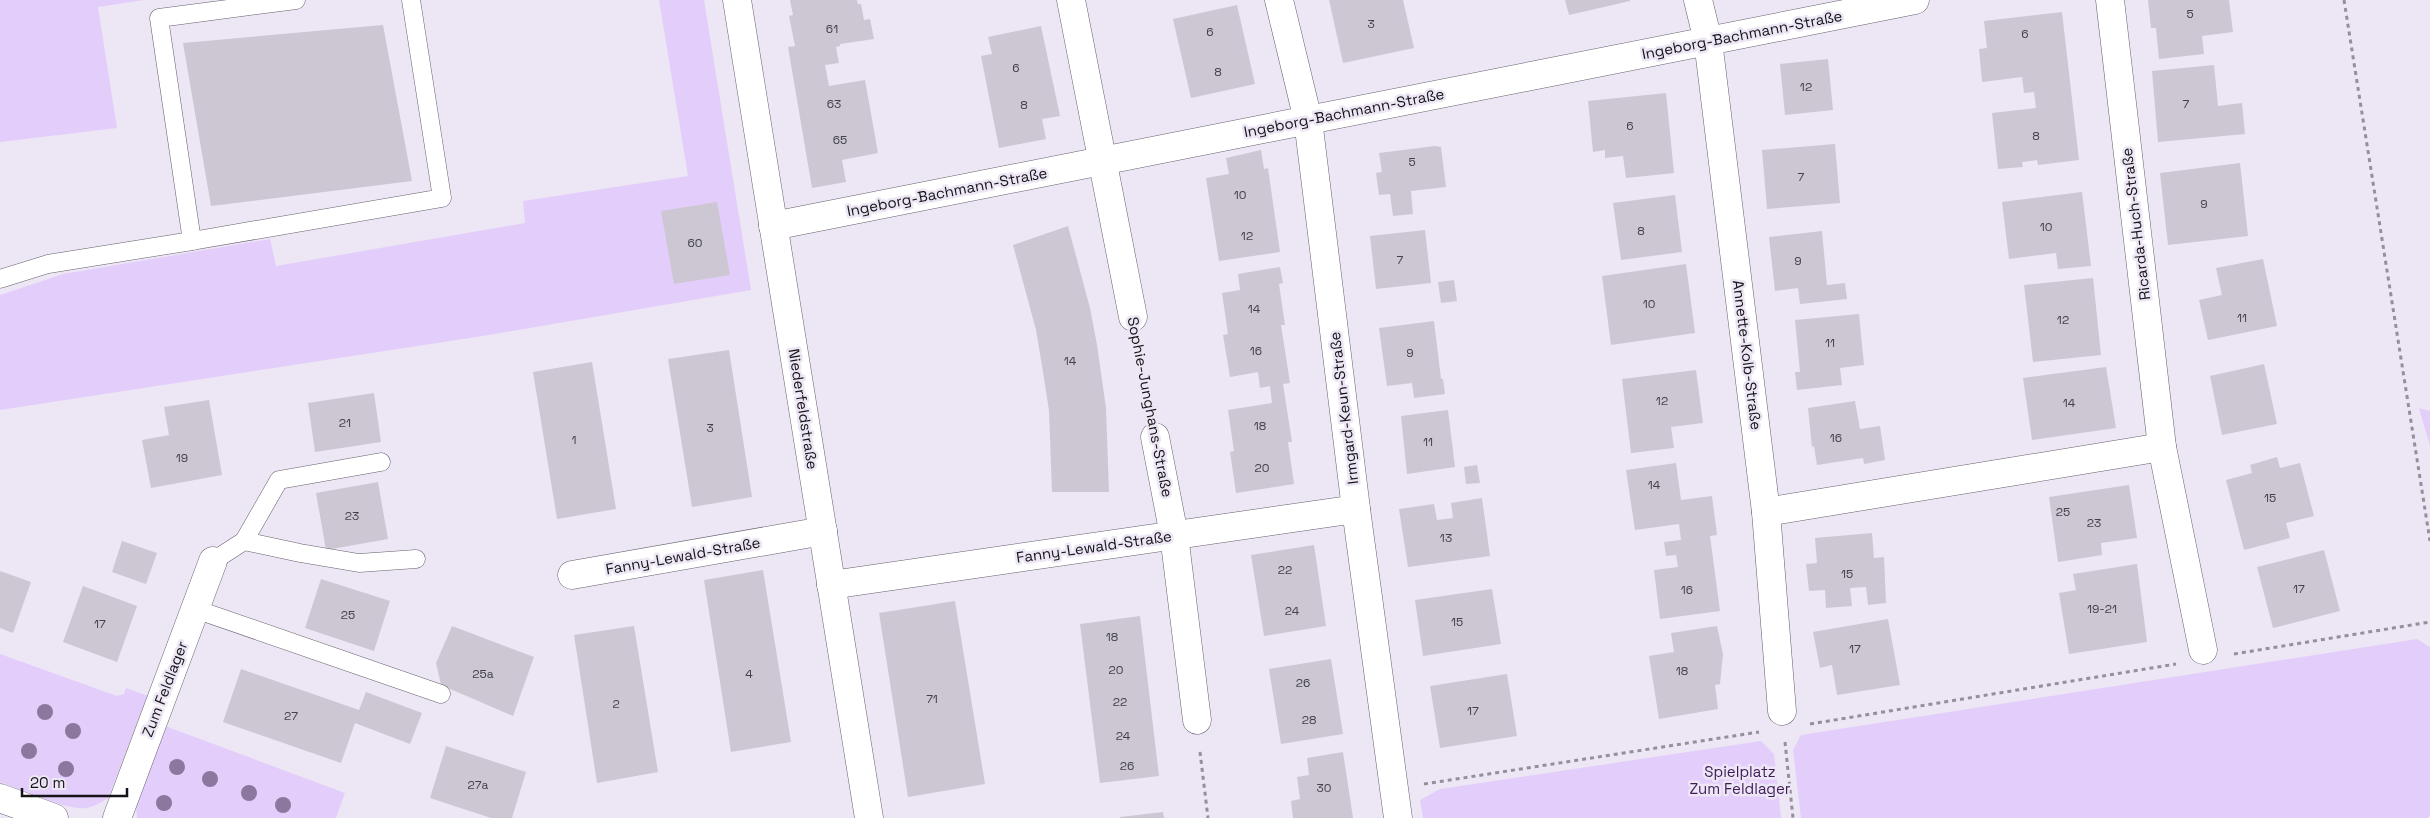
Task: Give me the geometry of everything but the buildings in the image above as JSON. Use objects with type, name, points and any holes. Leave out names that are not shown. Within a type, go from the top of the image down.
[{"type":"street","name":"Niederfeldstraße","points":[[737,0],[869,818]]},
{"type":"street","name":"Sophie-Junghans-Straße","points":[[1071,0],[1104,160],[1133,317]]},
{"type":"street","name":"Irmgard-Keun-Straße","points":[[1279,0],[1308,120],[1356,509],[1398,818]]},
{"type":"street","name":"Annette-Kolb-Straße","points":[[1698,0],[1708,42],[1766,512],[1783,720]]},
{"type":"street","name":"Ingeborg-Bachmann-Straße","points":[[773,226],[1915,0]]},
{"type":"street","name":"Ricarda-Huch-Straße","points":[[2110,0],[2162,447],[2204,656]]},
{"type":"street","name":"Sophie-Junghans-Straße","points":[[1154,436],[1174,535],[1197,720]]},
{"type":"street","points":[[1766,512],[2162,447]]},
{"type":"street","name":"Fanny-Lewald-Straße","points":[[831,585],[1356,509]]},
{"type":"street","name":"Fanny-Lewald-Straße","points":[[572,575],[823,531]]},
{"type":"street","name":"Zum Feldlager","points":[[117,818],[213,561]]},
{"type":"street","points":[[0,798],[54,818]]},
{"type":"lane","points":[[192,240],[159,18],[296,0]]},
{"type":"lane","points":[[0,279],[48,264],[442,198],[411,0]]},
{"type":"lane","points":[[213,561],[244,541],[279,480],[381,462]]},
{"type":"lane","points":[[244,541],[359,563],[416,559]]},
{"type":"lane","points":[[195,609],[440,694]]},
{"type":"path","points":[[2344,0],[2430,541]]},
{"type":"path","name":"Sophie-Junghans-Straße","points":[[1133,317],[1154,436]]},
{"type":"path","points":[[1394,788],[1783,720],[2430,622]]},
{"type":"path","points":[[1197,720],[1208,818]]},
{"type":"path","points":[[1783,720],[1793,818]]},
{"type":"green space","points":[[0,0],[144,0],[98,7],[117,128],[0,142]]},
{"type":"green space","points":[[659,0],[704,0],[751,290],[483,336],[0,410],[0,295],[63,274],[270,239],[276,266],[525,223],[523,201],[688,176]]},
{"type":"green space","points":[[2419,408],[2430,411],[2430,446]]},
{"type":"green space","points":[[2417,639],[2430,647],[2430,816],[2427,818],[1801,818],[1793,750],[1801,735]]},
{"type":"green space","points":[[0,654],[117,696],[124,694],[126,688],[148,696],[108,798],[93,806],[79,808],[56,803],[0,782]]},
{"type":"green space","points":[[165,726],[345,793],[336,818],[137,818],[136,807]]},
{"type":"green space","name":"Spielplatz Zum Feldlager","points":[[1761,741],[1774,754],[1781,818],[1423,818],[1420,800],[1440,789]]}]
